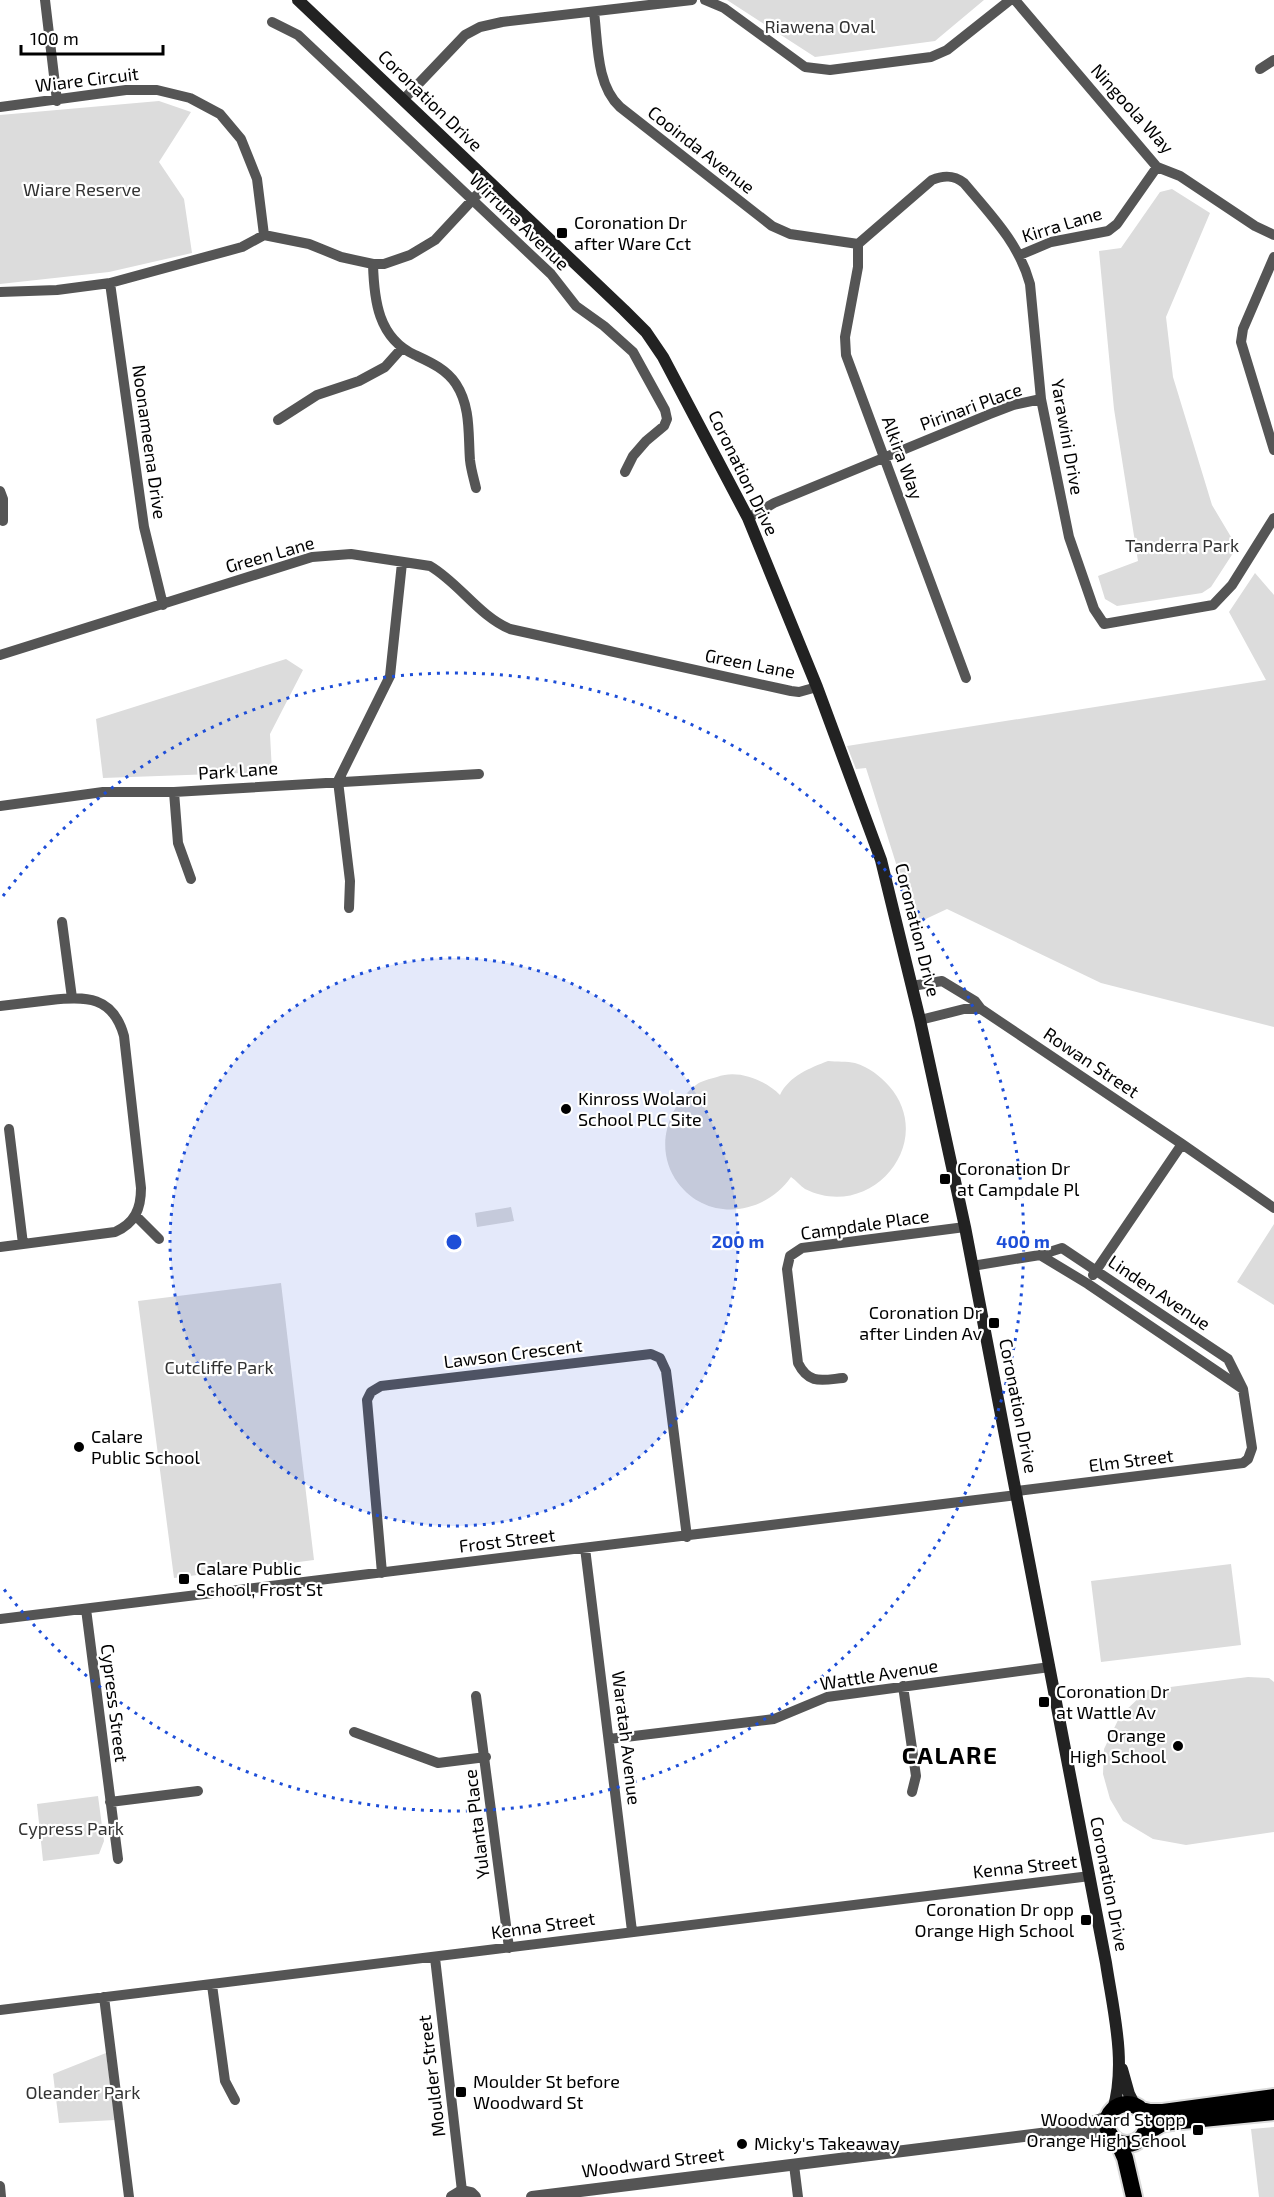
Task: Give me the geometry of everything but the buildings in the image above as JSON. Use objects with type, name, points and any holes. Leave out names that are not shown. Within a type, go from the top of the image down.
[{"type":"highway","points":[[1133,2194],[1115,2139],[1107,2127],[1110,2113],[1124,2104],[1150,2112],[1163,2112],[1274,2097]]},
{"type":"highway","points":[[1133,2194],[1133,2172],[1141,2137],[1147,2123],[1138,2108]]},
{"type":"highway","points":[[1115,2139],[1128,2144],[1161,2124],[1172,2121],[1274,2112]]},
{"type":"main road","name":"Coronation Drive","points":[[298,0],[646,332],[676,378],[748,518],[817,687],[881,860],[920,1020],[965,1227],[1017,1493],[1106,1963],[1118,2050],[1129,2094],[1138,2108]]},
{"type":"main road","name":"Coronation Drive","points":[[1110,2113],[1118,2086],[1118,2050]]},
{"type":"street","points":[[45,0],[57,101]]},
{"type":"street","points":[[403,100],[465,35],[480,27],[502,22],[692,0]]},
{"type":"street","points":[[705,0],[724,8],[805,67],[830,70],[931,57],[947,50],[1010,0]]},
{"type":"street","name":"Ningoola Way","points":[[1015,0],[1157,167],[1180,176],[1256,226],[1274,235]]},
{"type":"street","name":"Cooinda Avenue","points":[[594,12],[603,77],[610,96],[620,108],[772,226],[790,234],[858,244]]},
{"type":"street","name":"Wirruna Avenue","points":[[272,22],[298,35],[551,274],[576,306],[623,342],[639,361],[665,410],[667,419],[664,426],[633,456],[625,472]]},
{"type":"street","points":[[1260,69],[1274,60]]},
{"type":"street","name":"Wiare Circuit","points":[[0,107],[126,90],[157,90],[190,98],[220,114],[241,139],[258,179],[264,235]]},
{"type":"street","name":"Kirra Lane","points":[[1020,255],[1051,242],[1108,231],[1117,224],[1157,167]]},
{"type":"street","name":"Yarawini Drive","points":[[858,244],[932,180],[947,176],[959,178],[1009,236],[1020,255],[1031,291],[1041,399],[1074,554],[1094,609],[1104,624],[1213,605],[1232,585],[1274,518]]},
{"type":"street","points":[[0,292],[57,290],[110,283],[242,247],[264,235],[309,244],[341,257],[373,264],[397,261],[424,248],[445,230],[489,182]]},
{"type":"street","name":"Alkira Way","points":[[858,244],[858,267],[845,337],[845,349],[966,678]]},
{"type":"street","points":[[1274,257],[1243,329],[1242,342],[1274,450]]},
{"type":"street","points":[[373,264],[374,294],[379,316],[391,337],[402,348],[438,366],[457,385],[468,412],[470,463],[476,488]]},
{"type":"street","name":"Noonameena Drive","points":[[110,283],[144,527],[163,605]]},
{"type":"street","points":[[278,420],[316,395],[360,381],[385,367],[402,348]]},
{"type":"street","name":"Pirinari Place","points":[[748,518],[774,503],[1013,405],[1041,399]]},
{"type":"street","points":[[0,491],[3,499],[3,521]]},
{"type":"street","name":"Green Lane","points":[[0,655],[312,557],[351,554],[430,566],[497,623],[510,629],[791,691],[799,692],[817,687]]},
{"type":"street","points":[[349,908],[350,881],[338,781],[390,676],[402,563]]},
{"type":"street","name":"Park Lane","points":[[0,806],[103,792],[174,792],[479,774]]},
{"type":"street","points":[[174,792],[178,843],[191,879]]},
{"type":"street","points":[[62,922],[72,998]]},
{"type":"street","name":"Rowan Street","points":[[912,986],[942,981],[975,1001],[981,1009],[1274,1208]]},
{"type":"street","points":[[0,1006],[87,998],[109,1008],[122,1027],[141,1188],[140,1204],[136,1216],[126,1226],[115,1232],[0,1247]]},
{"type":"street","points":[[920,1020],[964,1009],[981,1009]]},
{"type":"street","points":[[9,1129],[23,1244]]},
{"type":"street","points":[[1088,1284],[1182,1144]]},
{"type":"street","points":[[136,1216],[159,1239]]},
{"type":"street","name":"Campdale Place","points":[[843,1377],[820,1381],[813,1379],[806,1376],[798,1363],[787,1269],[790,1256],[802,1248],[965,1227]]},
{"type":"street","name":"Linden Avenue","points":[[972,1266],[1041,1255],[1062,1248],[1228,1359],[1243,1389],[1252,1448],[1248,1459]]},
{"type":"street","name":"Linden Avenue","points":[[1041,1255],[1088,1284],[1243,1389]]},
{"type":"street","name":"Lawson Crescent","points":[[382,1573],[367,1400],[371,1392],[381,1386],[639,1355],[651,1354],[660,1358],[666,1371],[687,1537]]},
{"type":"street","name":"Elm Street","points":[[1017,1493],[1238,1465],[1248,1459]]},
{"type":"street","name":"Frost Street","points":[[0,1619],[687,1537],[1017,1493]]},
{"type":"street","name":"Waratah Avenue","points":[[585,1548],[632,1931]]},
{"type":"street","name":"Cypress Street","points":[[86,1609],[118,1859]]},
{"type":"street","name":"Wattle Avenue","points":[[609,1739],[774,1719],[827,1697],[1050,1667]]},
{"type":"street","points":[[903,1686],[916,1776],[912,1792]]},
{"type":"street","name":"Yulanta Place","points":[[476,1696],[486,1757],[509,1947]]},
{"type":"street","points":[[354,1732],[438,1763],[486,1757]]},
{"type":"street","points":[[110,1802],[198,1791]]},
{"type":"street","name":"Kenna Street","points":[[0,2010],[1090,1876]]},
{"type":"street","name":"Moulder Street","points":[[435,1958],[457,2194]]},
{"type":"street","points":[[212,1985],[225,2082],[235,2100]]},
{"type":"street","points":[[104,1997],[129,2197]]},
{"type":"street","name":"Woodward Street","points":[[532,2197],[1064,2131],[1110,2113]]},
{"type":"street","name":"Woodward Street","points":[[1064,2131],[1115,2139]]},
{"type":"street","points":[[794,2165],[798,2197]]},
{"type":"street","points":[[0,2186],[1,2197]]},
{"type":"street","points":[[457,2194],[471,2193],[475,2197]]},
{"type":"green space","name":"Riawena Oval","points":[[727,0],[984,0],[935,41],[815,57]]},
{"type":"green space","name":"Wiare Reserve","points":[[159,101],[191,112],[159,162],[184,199],[192,253],[109,272],[0,284],[0,115]]},
{"type":"green space","name":"Tanderra Park","points":[[1172,189],[1210,213],[1166,317],[1173,377],[1212,505],[1237,547],[1211,587],[1202,593],[1117,606],[1105,599],[1098,576],[1138,561],[1114,409],[1099,251],[1121,248],[1160,192]]},
{"type":"green space","points":[[1255,573],[1274,595],[1274,1027],[1101,983],[947,909],[915,924],[866,768],[856,769],[847,746],[1266,680],[1229,612]]},
{"type":"green space","points":[[286,659],[303,670],[270,734],[272,772],[103,778],[96,719]]},
{"type":"green space","points":[[828,1061],[855,1063],[870,1069],[889,1086],[902,1108],[906,1130],[901,1152],[890,1171],[874,1186],[853,1195],[830,1196],[805,1189],[791,1177],[767,1200],[752,1206],[720,1209],[690,1196],[678,1183],[666,1157],[667,1131],[677,1106],[696,1085],[706,1080],[734,1074],[751,1077],[780,1095],[794,1078]]},
{"type":"green space","points":[[511,1207],[514,1221],[477,1227],[475,1213]]},
{"type":"green space","points":[[1274,1224],[1274,1305],[1237,1282]]},
{"type":"green space","name":"Cutcliffe Park","points":[[281,1283],[314,1560],[174,1578],[138,1301]]},
{"type":"green space","points":[[1231,1564],[1241,1645],[1101,1662],[1091,1581]]},
{"type":"green space","points":[[1248,1677],[1269,1678],[1274,1682],[1274,1832],[1186,1845],[1153,1839],[1123,1821],[1110,1799],[1103,1774],[1104,1749],[1120,1716],[1147,1690]]},
{"type":"green space","name":"Cypress Park","points":[[98,1796],[104,1841],[99,1854],[43,1861],[37,1804]]},
{"type":"green space","name":"Oleander Park","points":[[106,2053],[115,2120],[59,2123],[53,2074]]},
{"type":"green space","points":[[1274,2127],[1274,2197],[1259,2197],[1251,2129]]},
{"type":"place","name":"Coronation Dr after Ware Cct","points":[[562,233]]},
{"type":"place","name":"Kinross Wolaroi School PLC Site","points":[[566,1109]]},
{"type":"place","name":"Coronation Dr at Campdale Pl","points":[[945,1179]]},
{"type":"place","name":"Coronation Dr after Linden Av","points":[[994,1323]]},
{"type":"place","name":"Calare Public School","points":[[79,1447]]},
{"type":"place","name":"Calare Public School, Frost St","points":[[184,1579]]},
{"type":"place","name":"Coronation Dr at Wattle Av","points":[[1044,1702]]},
{"type":"place","name":"Orange High School","points":[[1178,1746]]},
{"type":"place","name":"Coronation Dr opp Orange High School","points":[[1086,1920]]},
{"type":"place","name":"Moulder St before Woodward St","points":[[461,2092]]},
{"type":"place","name":"Woodward St opp Orange High School","points":[[1198,2130]]},
{"type":"place","name":"Micky's Takeaway","points":[[742,2144]]},
{"type":"district","name":"CALARE","points":[[950,1756]]}]
